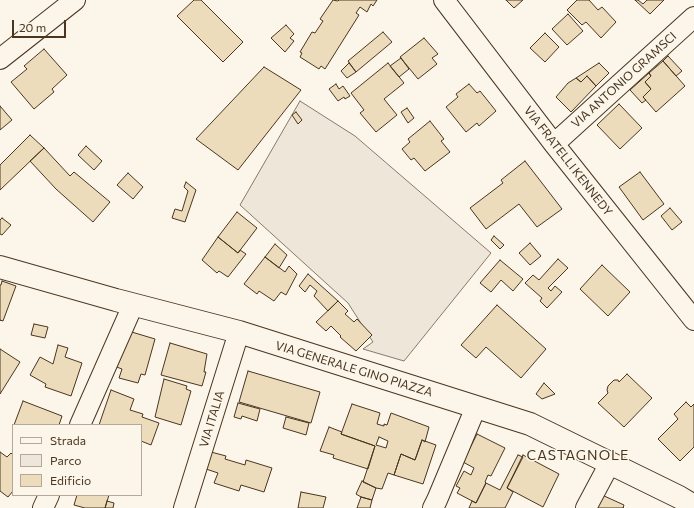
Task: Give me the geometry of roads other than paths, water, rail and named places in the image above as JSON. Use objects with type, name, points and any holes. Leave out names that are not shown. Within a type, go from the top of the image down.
[{"type":"main road","name":"VIA GENERALE GINO PIAZZA","points":[[0,267],[133,305],[239,332],[530,424],[679,497],[694,506]]},
{"type":"street","points":[[0,59],[75,0]]},
{"type":"street","name":"VIA FRATELLI KENNEDY","points":[[446,1],[554,144],[694,320]]},
{"type":"street","name":"VIA ANTONIO GRAMSCI","points":[[554,144],[694,17]]},
{"type":"street","points":[[80,424],[133,305]]},
{"type":"street","name":"VIA ITALIA","points":[[187,507],[239,332]]},
{"type":"street","points":[[433,508],[476,407]]},
{"type":"street","points":[[586,508],[610,463]]},
{"type":"street","points":[[43,508],[48,496]]},
{"type":"district","name":"CASTAGNOLE","points":[[578,455]]}]
